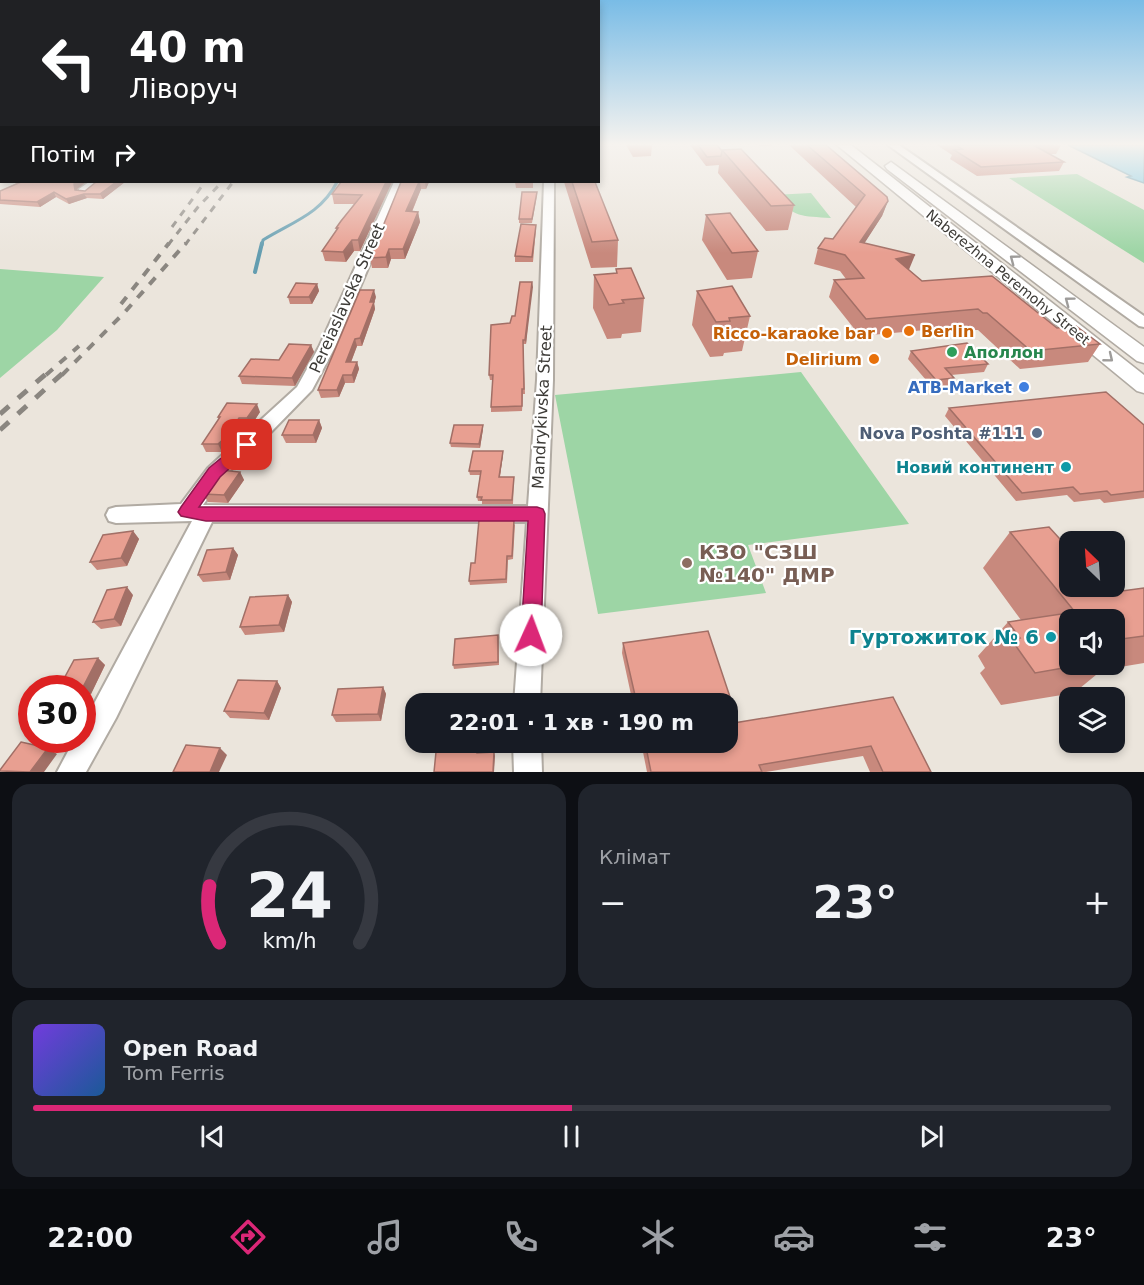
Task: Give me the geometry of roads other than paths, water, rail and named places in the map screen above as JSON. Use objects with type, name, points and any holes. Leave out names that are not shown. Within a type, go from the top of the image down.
[{"type":"main road","name":"Naberezhna Peremohy Street","points":[[888,181],[1144,386]]},
{"type":"main road","name":"Naberezhna Peremohy Street","points":[[912,181],[1144,357]]},
{"type":"street","points":[[944,181],[1144,323]]},
{"type":"street","points":[[83,191],[94,183]]},
{"type":"street","name":"Pereiaslavska Street","points":[[71,772],[107,709],[214,473],[304,390],[327,347],[399,183]]},
{"type":"street","name":"Mandrykivska Street","points":[[528,693],[548,303],[549,183]]},
{"type":"street","points":[[116,515],[196,513],[537,514]]},
{"type":"street","points":[[527,753],[528,772]]},
{"type":"waterway","points":[[262,245],[263,240],[314,210],[323,202],[336,183]]},
{"type":"waterway","points":[[255,272],[262,243]]},
{"type":"railway","points":[[172,227],[204,183]]},
{"type":"railway","points":[[168,245],[198,207],[221,183]]},
{"type":"railway","points":[[185,245],[232,183]]},
{"type":"railway","points":[[121,304],[169,243]]},
{"type":"railway","points":[[62,375],[124,313],[186,243]]},
{"type":"railway","points":[[46,375],[79,346]]},
{"type":"railway","points":[[0,414],[47,373]]},
{"type":"railway","points":[[0,430],[63,373]]},
{"type":"place","name":"Berlin","points":[[909,331]]},
{"type":"place","name":"Ricco-karaoke bar","points":[[887,333]]},
{"type":"place","name":"Аполлон","points":[[952,352]]},
{"type":"place","name":"Delirium","points":[[874,359]]},
{"type":"place","name":"ATB-Market","points":[[1024,387]]},
{"type":"place","name":"Nova Poshta #111","points":[[1037,433]]},
{"type":"place","name":"Новий континент","points":[[1066,467]]},
{"type":"place","name":"КЗО \"СЗШ №140\" ДМР","points":[[687,563]]},
{"type":"place","name":"Гуртожиток № 6","points":[[1051,637]]}]
